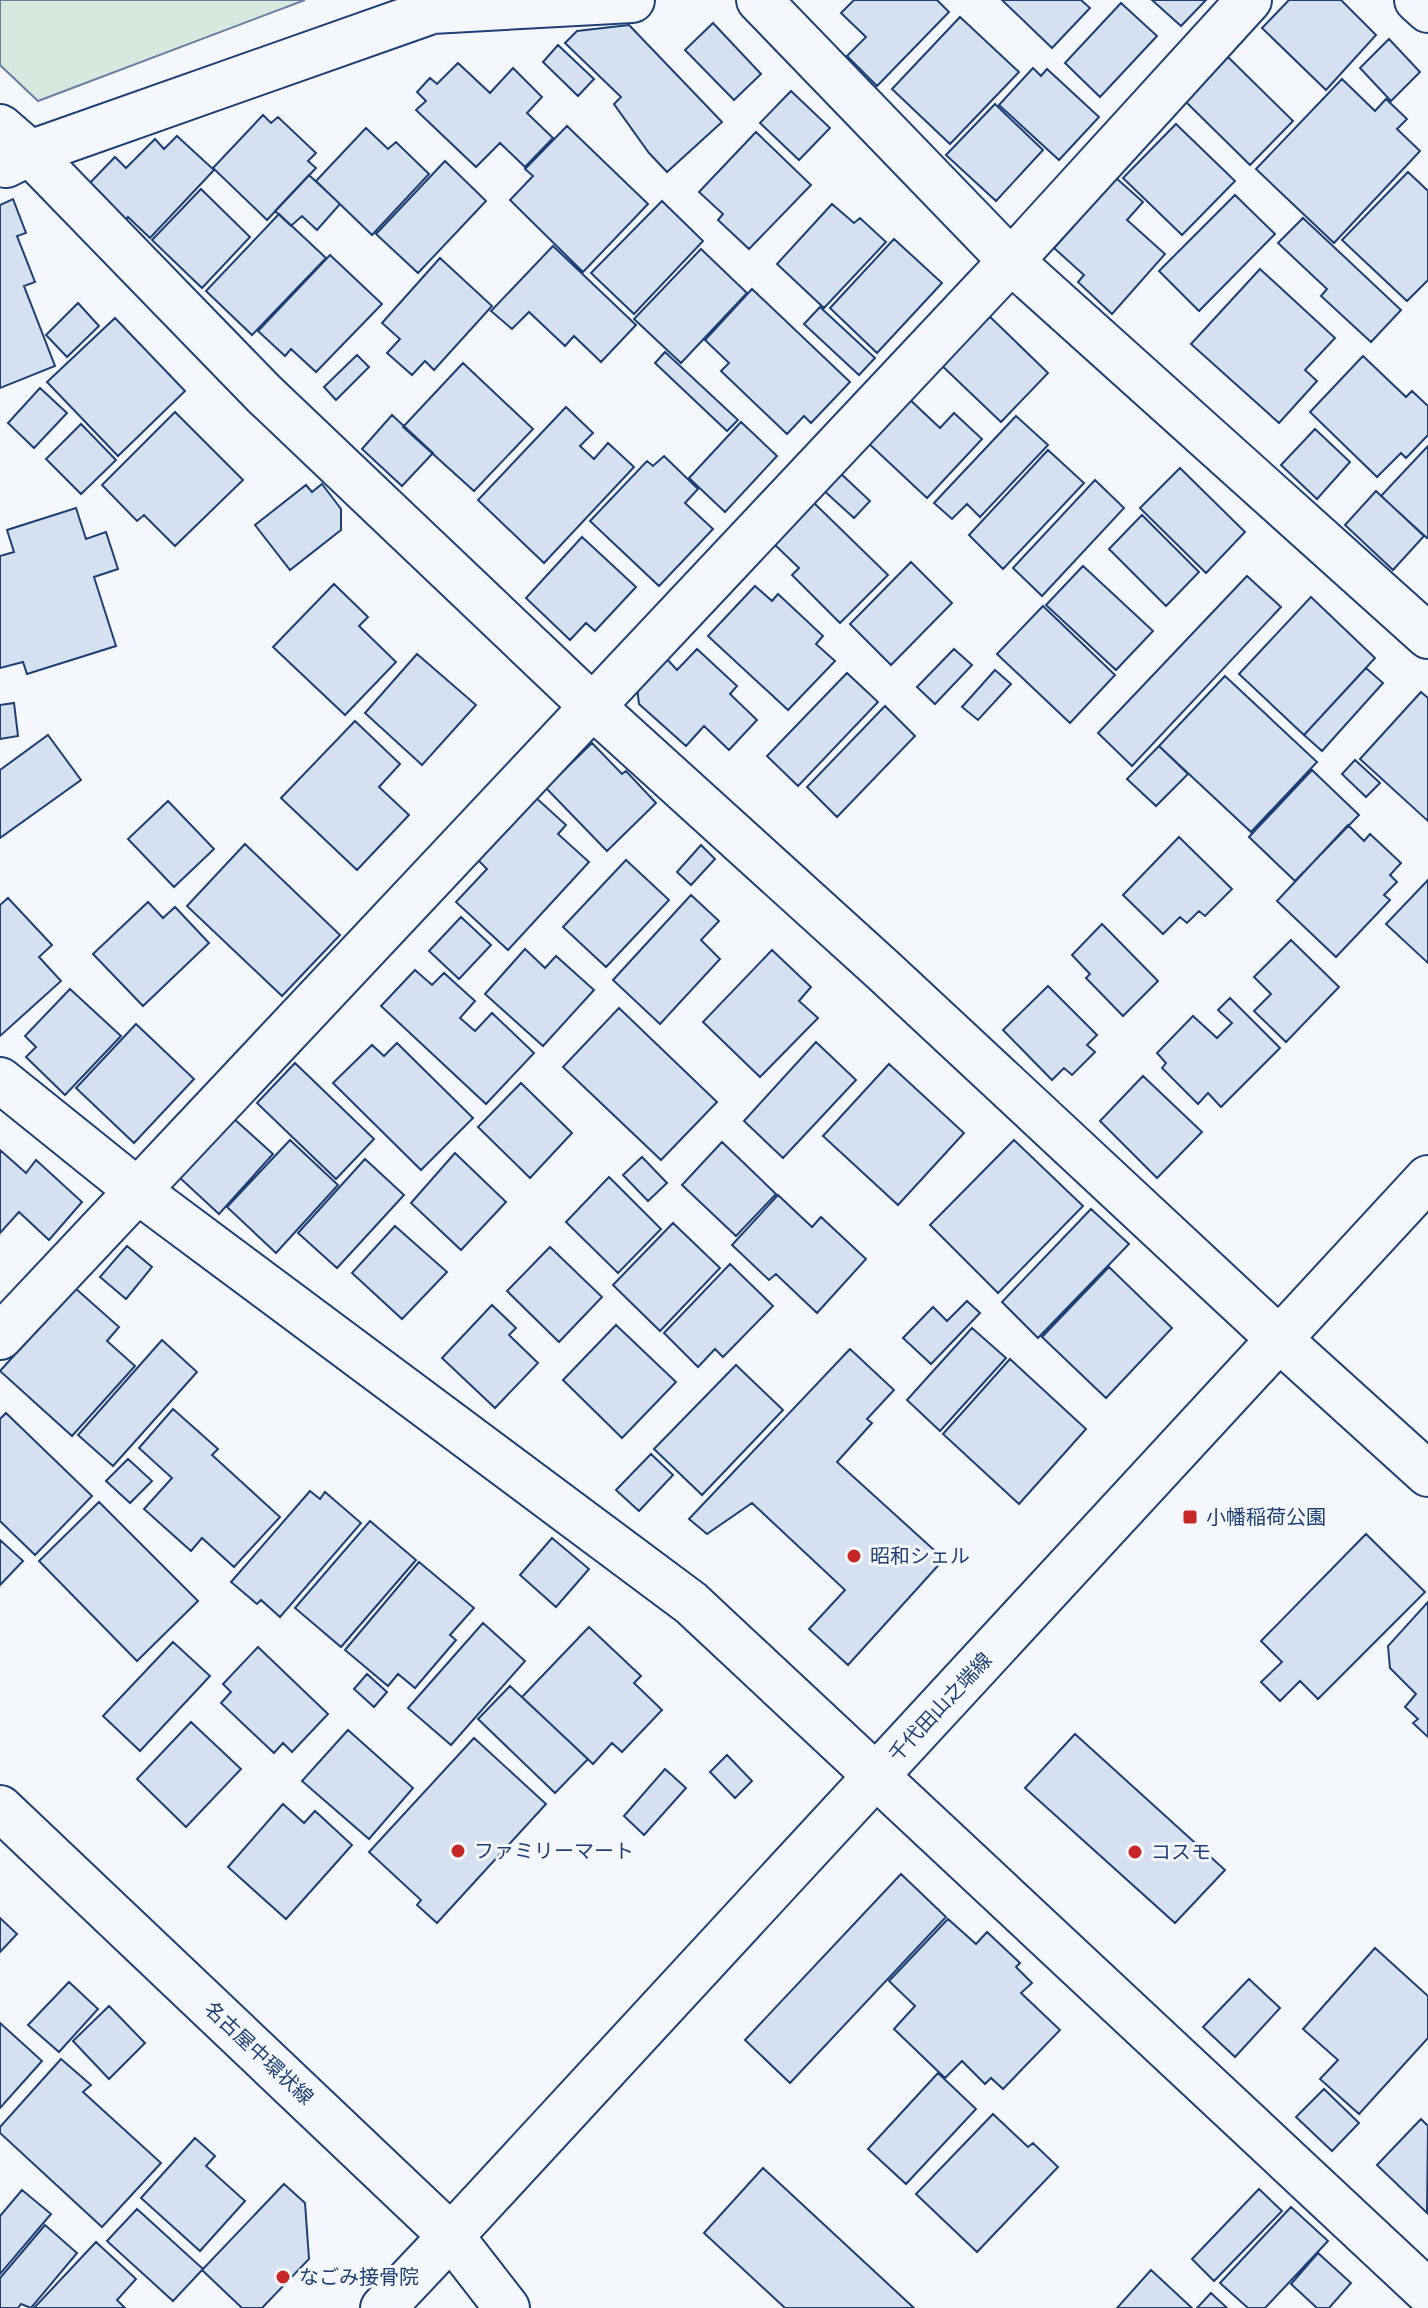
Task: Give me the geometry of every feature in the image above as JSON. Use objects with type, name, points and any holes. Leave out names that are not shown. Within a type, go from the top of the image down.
[{"type":"street","points":[[632,0],[432,11],[10,149],[591,705],[883,970],[1428,1474]]},
{"type":"street","points":[[759,0],[1011,261],[1428,636]]},
{"type":"street","points":[[0,1337],[1011,261],[1249,0]]},
{"type":"street","points":[[1417,0],[1428,10]]},
{"type":"street","points":[[0,1080],[138,1191],[691,1603],[1428,2292]]},
{"type":"street","name":"千代田山之端線","points":[[383,2308],[1428,1178]]},
{"type":"street","name":"名古屋中環状線","points":[[0,1808],[451,2236],[507,2308]]},
{"type":"shaded area","points":[[0,0],[305,0],[38,101],[0,65]]},
{"type":"building","points":[[854,0],[937,0],[949,12],[877,86],[847,56],[866,37],[841,13]]},
{"type":"building","points":[[1002,0],[1081,0],[1090,8],[1052,48]]},
{"type":"building","points":[[1152,0],[1206,0],[1181,26]]},
{"type":"building","points":[[1289,0],[1341,0],[1376,35],[1326,90],[1262,28]]},
{"type":"building","points":[[1121,3],[1157,36],[1100,97],[1065,63]]},
{"type":"building","points":[[960,17],[1019,72],[950,144],[892,89]]},
{"type":"building","points":[[713,23],[761,74],[734,100],[685,50]]},
{"type":"building","points":[[629,25],[722,122],[667,172],[649,153],[614,104],[621,97],[565,43],[577,31]]},
{"type":"building","points":[[1389,39],[1420,72],[1391,101],[1360,68]]},
{"type":"building","points":[[558,45],[594,79],[578,96],[543,62]]},
{"type":"building","points":[[1228,57],[1293,121],[1250,165],[1185,101]]},
{"type":"building","points":[[458,63],[490,93],[513,68],[542,97],[527,113],[553,138],[525,167],[500,143],[476,167],[416,110],[426,101],[417,92],[430,78],[437,84]]},
{"type":"building","points":[[1033,68],[1041,76],[1047,69],[1099,117],[1059,160],[999,105]]},
{"type":"building","points":[[1342,79],[1375,111],[1386,99],[1407,119],[1397,129],[1420,151],[1334,243],[1256,169]]},
{"type":"building","points":[[791,91],[830,128],[799,160],[760,123]]},
{"type":"building","points":[[995,104],[1043,150],[996,201],[946,155]]},
{"type":"building","points":[[263,115],[271,123],[278,117],[316,153],[308,161],[316,168],[267,220],[213,168]]},
{"type":"building","points":[[1176,124],[1235,181],[1182,235],[1123,178]]},
{"type":"building","points":[[567,126],[648,204],[583,272],[510,200],[533,176],[525,169]]},
{"type":"building","points":[[366,128],[388,149],[396,142],[429,174],[372,235],[316,181]]},
{"type":"building","points":[[756,132],[811,185],[749,249],[718,220],[723,214],[699,192]]},
{"type":"building","points":[[177,136],[214,170],[150,238],[128,217],[121,225],[83,190],[115,157],[126,168],[155,139],[164,149]]},
{"type":"building","points":[[445,161],[486,201],[418,273],[376,234]]},
{"type":"building","points":[[1106,169],[1143,202],[1127,220],[1165,254],[1112,314],[1078,282],[1084,275],[1054,248],[1073,227],[1062,218]]},
{"type":"building","points":[[1408,172],[1428,191],[1428,280],[1407,301],[1342,240]]},
{"type":"building","points":[[309,175],[340,204],[317,230],[302,216],[291,226],[275,211]]},
{"type":"building","points":[[201,189],[250,237],[202,288],[152,240]]},
{"type":"building","points":[[1235,195],[1275,234],[1199,311],[1159,271]]},
{"type":"building","points":[[13,199],[26,233],[17,236],[35,282],[24,286],[55,366],[0,388],[0,205]]},
{"type":"building","points":[[662,201],[703,241],[634,314],[591,273]]},
{"type":"building","points":[[832,204],[854,223],[860,218],[886,242],[824,308],[777,264]]},
{"type":"building","points":[[279,214],[326,258],[252,335],[206,291]]},
{"type":"building","points":[[1303,218],[1401,310],[1371,342],[1321,296],[1327,289],[1278,243]]},
{"type":"building","points":[[894,239],[942,283],[877,353],[830,308]]},
{"type":"building","points":[[553,246],[636,325],[601,362],[574,336],[565,346],[529,312],[512,329],[491,311]]},
{"type":"building","points":[[701,249],[747,293],[681,363],[634,319]]},
{"type":"building","points":[[330,255],[382,304],[316,372],[291,349],[285,356],[258,331]]},
{"type":"building","points":[[440,258],[492,306],[434,370],[425,361],[412,375],[387,353],[400,339],[382,323]]},
{"type":"building","points":[[1260,269],[1335,338],[1305,370],[1317,381],[1279,423],[1191,344]]},
{"type":"building","points":[[752,289],[850,382],[811,423],[804,416],[787,434],[721,371],[729,363],[705,340]]},
{"type":"building","points":[[78,303],[99,326],[67,357],[46,335]]},
{"type":"building","points":[[820,307],[875,358],[859,375],[804,324]]},
{"type":"building","points":[[984,311],[1048,373],[1001,422],[937,361]]},
{"type":"building","points":[[115,318],[185,391],[118,456],[47,382]]},
{"type":"building","points":[[665,352],[738,420],[727,431],[655,363]]},
{"type":"building","points":[[357,355],[369,367],[336,400],[324,387]]},
{"type":"building","points":[[1363,356],[1406,397],[1412,391],[1428,406],[1428,435],[1406,458],[1401,453],[1377,477],[1310,412]]},
{"type":"building","points":[[463,363],[533,429],[474,491],[403,427]]},
{"type":"building","points":[[40,388],[67,413],[34,448],[8,423]]},
{"type":"building","points":[[906,396],[940,428],[954,413],[982,439],[927,498],[865,440]]},
{"type":"building","points":[[566,407],[593,433],[580,446],[594,459],[608,443],[634,467],[544,563],[478,500]]},
{"type":"building","points":[[175,412],[243,480],[175,546],[144,515],[137,521],[102,485]]},
{"type":"building","points":[[392,415],[433,453],[402,486],[362,449]]},
{"type":"building","points":[[1016,416],[1048,445],[980,517],[967,504],[952,519],[934,503]]},
{"type":"building","points":[[741,422],[777,456],[725,512],[689,478]]},
{"type":"building","points":[[81,424],[116,460],[81,494],[46,459]]},
{"type":"building","points":[[1315,429],[1350,462],[1317,499],[1281,465]]},
{"type":"building","points":[[1428,446],[1428,537],[1427,538],[1381,496]]},
{"type":"building","points":[[1048,450],[1084,483],[1003,569],[969,535]]},
{"type":"building","points":[[664,456],[698,489],[685,503],[713,529],[659,586],[590,521],[647,461],[653,466]]},
{"type":"building","points":[[1180,468],[1245,532],[1206,573],[1140,508]]},
{"type":"building","points":[[838,471],[870,501],[854,518],[821,488]]},
{"type":"building","points":[[1095,480],[1124,508],[1042,596],[1013,568]]},
{"type":"building","points":[[322,484],[341,509],[341,530],[290,570],[255,525],[306,485],[312,492]]},
{"type":"building","points":[[1376,491],[1424,536],[1393,570],[1345,525]]},
{"type":"building","points":[[813,502],[888,575],[840,623],[792,575],[799,568],[773,543]]},
{"type":"building","points":[[76,508],[86,539],[106,532],[118,569],[94,577],[116,646],[27,674],[23,662],[0,668],[0,556],[14,552],[7,530]]},
{"type":"building","points":[[1142,515],[1199,572],[1166,606],[1109,549]]},
{"type":"building","points":[[582,537],[636,587],[595,631],[586,623],[570,640],[526,598]]},
{"type":"building","points":[[911,562],[952,603],[891,665],[850,624]]},
{"type":"building","points":[[1083,566],[1153,631],[1116,670],[1046,605]]},
{"type":"building","points":[[1247,576],[1281,607],[1132,766],[1098,733]]},
{"type":"building","points":[[334,584],[368,617],[359,626],[396,662],[345,715],[273,647]]},
{"type":"building","points":[[755,586],[772,601],[778,594],[823,636],[816,644],[835,661],[788,710],[708,636]]},
{"type":"building","points":[[1311,597],[1375,658],[1304,735],[1239,674]]},
{"type":"building","points":[[1043,606],[1115,675],[1070,723],[997,654]]},
{"type":"building","points":[[697,649],[737,686],[730,694],[757,720],[729,750],[704,726],[686,746],[639,704],[637,687],[666,658],[677,670]]},
{"type":"building","points":[[954,649],[972,665],[935,704],[917,687]]},
{"type":"building","points":[[417,654],[476,705],[422,765],[365,713]]},
{"type":"building","points":[[1366,668],[1383,683],[1322,751],[1304,735]]},
{"type":"building","points":[[995,670],[1011,684],[978,720],[962,707]]},
{"type":"building","points":[[847,673],[878,702],[798,786],[767,756]]},
{"type":"building","points":[[1225,676],[1317,762],[1251,832],[1159,746]]},
{"type":"building","points":[[1421,692],[1428,698],[1428,821],[1360,759]]},
{"type":"building","points":[[14,703],[18,736],[0,739],[0,705]]},
{"type":"building","points":[[885,706],[915,736],[837,817],[807,787]]},
{"type":"building","points":[[355,721],[400,764],[379,787],[409,815],[357,870],[281,798]]},
{"type":"building","points":[[48,735],[81,780],[0,838],[0,770]]},
{"type":"building","points":[[592,743],[622,774],[626,771],[656,803],[607,851],[546,788]]},
{"type":"building","points":[[1159,746],[1188,774],[1156,806],[1127,779]]},
{"type":"building","points":[[1355,760],[1380,783],[1366,797],[1342,774]]},
{"type":"building","points":[[1312,770],[1359,815],[1295,881],[1249,837]]},
{"type":"building","points":[[534,796],[566,825],[558,834],[589,862],[508,950],[456,902],[487,869],[477,859]]},
{"type":"building","points":[[168,801],[214,849],[174,887],[128,839]]},
{"type":"building","points":[[1348,825],[1364,841],[1370,834],[1401,863],[1390,875],[1397,882],[1384,895],[1390,900],[1336,957],[1277,901]]},
{"type":"building","points":[[1179,837],[1232,889],[1205,916],[1199,911],[1187,923],[1180,917],[1163,934],[1123,895]]},
{"type":"building","points":[[245,844],[340,935],[282,996],[187,906]]},
{"type":"building","points":[[701,845],[715,859],[691,885],[677,872]]},
{"type":"building","points":[[626,860],[669,900],[606,967],[563,927]]},
{"type":"building","points":[[1428,880],[1428,963],[1386,924]]},
{"type":"building","points":[[691,895],[719,921],[701,940],[720,959],[660,1024],[613,980]]},
{"type":"building","points":[[8,898],[52,945],[39,957],[61,981],[0,1036],[0,905]]},
{"type":"building","points":[[148,902],[163,918],[175,907],[209,943],[143,1006],[93,954]]},
{"type":"building","points":[[461,917],[491,945],[459,979],[429,951]]},
{"type":"building","points":[[1102,924],[1158,981],[1123,1016],[1086,978],[1090,974],[1072,955]]},
{"type":"building","points":[[1291,940],[1339,987],[1286,1042],[1254,1011],[1271,994],[1254,977]]},
{"type":"building","points":[[525,949],[545,968],[556,956],[594,990],[543,1046],[485,994]]},
{"type":"building","points":[[772,950],[811,987],[799,1001],[818,1018],[760,1077],[703,1022]]},
{"type":"building","points":[[415,970],[432,985],[444,973],[475,1001],[460,1018],[475,1031],[492,1013],[534,1053],[486,1104],[381,1006]]},
{"type":"building","points":[[1048,986],[1097,1035],[1087,1045],[1095,1052],[1072,1075],[1064,1068],[1052,1080],[1003,1030]]},
{"type":"building","points":[[70,989],[121,1036],[65,1095],[26,1057],[36,1047],[25,1036]]},
{"type":"building","points":[[1230,998],[1280,1048],[1221,1107],[1208,1093],[1198,1104],[1162,1068],[1166,1063],[1157,1053],[1193,1016],[1217,1038],[1232,1023],[1218,1010]]},
{"type":"building","points":[[619,1008],[717,1102],[661,1160],[563,1067]]},
{"type":"building","points":[[136,1024],[194,1079],[134,1143],[76,1088]]},
{"type":"building","points":[[816,1042],[856,1080],[783,1158],[744,1121]]},
{"type":"building","points":[[397,1043],[473,1118],[421,1170],[333,1083],[372,1045],[384,1056]]},
{"type":"building","points":[[295,1063],[374,1139],[336,1179],[257,1103]]},
{"type":"building","points":[[889,1064],[964,1133],[898,1205],[823,1136]]},
{"type":"building","points":[[1143,1076],[1202,1132],[1157,1178],[1100,1121]]},
{"type":"building","points":[[521,1083],[572,1133],[530,1178],[478,1127]]},
{"type":"building","points":[[233,1118],[273,1154],[219,1214],[179,1177]]},
{"type":"building","points":[[290,1140],[338,1185],[276,1253],[227,1207]]},
{"type":"building","points":[[1014,1140],[1083,1206],[998,1293],[930,1225]]},
{"type":"building","points":[[722,1142],[776,1194],[736,1236],[682,1185]]},
{"type":"building","points":[[0,1150],[26,1173],[36,1160],[82,1202],[49,1240],[19,1212],[0,1233]]},
{"type":"building","points":[[455,1153],[506,1202],[461,1250],[411,1203]]},
{"type":"building","points":[[642,1157],[667,1183],[648,1201],[623,1175]]},
{"type":"building","points":[[365,1159],[404,1195],[337,1268],[298,1233]]},
{"type":"building","points":[[609,1177],[661,1229],[618,1273],[566,1222]]},
{"type":"building","points":[[778,1195],[812,1227],[821,1217],[866,1259],[817,1313],[776,1274],[769,1280],[732,1245]]},
{"type":"building","points":[[1091,1209],[1129,1244],[1038,1338],[1002,1302]]},
{"type":"building","points":[[673,1223],[720,1268],[660,1331],[613,1285]]},
{"type":"building","points":[[395,1226],[447,1272],[402,1319],[352,1273]]},
{"type":"building","points":[[127,1246],[152,1267],[126,1299],[100,1277]]},
{"type":"building","points":[[550,1247],[602,1297],[559,1342],[507,1291]]},
{"type":"building","points":[[730,1264],[773,1306],[723,1357],[715,1349],[698,1367],[664,1333]]},
{"type":"building","points":[[1109,1267],[1172,1328],[1106,1398],[1042,1337]]},
{"type":"building","points":[[75,1288],[119,1327],[107,1341],[135,1366],[72,1436],[0,1371]]},
{"type":"building","points":[[967,1301],[980,1313],[931,1364],[903,1338],[933,1307],[947,1321]]},
{"type":"building","points":[[492,1305],[516,1328],[509,1335],[538,1363],[495,1408],[442,1358]]},
{"type":"building","points":[[616,1325],[676,1382],[622,1438],[563,1380]]},
{"type":"building","points":[[972,1328],[1006,1358],[940,1431],[907,1400]]},
{"type":"building","points":[[162,1340],[197,1372],[113,1466],[78,1435]]},
{"type":"building","points":[[850,1349],[894,1390],[867,1419],[872,1423],[837,1462],[944,1559],[848,1665],[809,1629],[845,1590],[752,1503],[707,1534],[689,1519]]},
{"type":"building","points":[[1010,1359],[1086,1429],[1019,1504],[943,1434]]},
{"type":"building","points":[[736,1365],[783,1410],[702,1495],[654,1449]]},
{"type":"building","points":[[173,1409],[218,1449],[212,1455],[280,1517],[234,1567],[202,1538],[191,1551],[144,1509],[172,1478],[139,1448]]},
{"type":"building","points":[[6,1413],[92,1496],[35,1555],[0,1521],[0,1419]]},
{"type":"building","points":[[651,1454],[673,1475],[639,1511],[616,1490]]},
{"type":"building","points":[[128,1459],[152,1481],[130,1503],[106,1481]]},
{"type":"building","points":[[310,1491],[320,1499],[325,1492],[361,1523],[280,1617],[261,1600],[257,1604],[231,1582]]},
{"type":"building","points":[[99,1502],[198,1601],[137,1661],[39,1561]]},
{"type":"building","points":[[370,1521],[416,1560],[341,1647],[295,1608]]},
{"type":"building","points":[[1366,1534],[1425,1592],[1318,1699],[1300,1681],[1280,1701],[1261,1682],[1282,1662],[1261,1641]]},
{"type":"building","points":[[552,1538],[589,1569],[556,1607],[520,1575]]},
{"type":"building","points":[[0,1540],[23,1561],[0,1585]]},
{"type":"building","points":[[419,1562],[474,1608],[450,1635],[456,1640],[415,1688],[398,1674],[388,1686],[345,1650]]},
{"type":"building","points":[[1428,1602],[1428,1737],[1413,1723],[1418,1719],[1405,1707],[1416,1694],[1390,1668],[1388,1646]]},
{"type":"building","points":[[483,1623],[525,1661],[451,1745],[408,1708]]},
{"type":"building","points":[[589,1627],[641,1676],[634,1683],[662,1710],[622,1752],[612,1743],[593,1764],[522,1697]]},
{"type":"building","points":[[173,1642],[210,1676],[140,1751],[103,1716]]},
{"type":"building","points":[[258,1647],[328,1714],[292,1752],[283,1743],[274,1753],[221,1703],[231,1692],[223,1684]]},
{"type":"building","points":[[367,1674],[387,1692],[374,1707],[354,1689]]},
{"type":"building","points":[[510,1686],[588,1759],[555,1793],[478,1719]]},
{"type":"building","points":[[191,1722],[241,1769],[186,1827],[137,1779]]},
{"type":"building","points":[[348,1730],[413,1788],[369,1839],[302,1781]]},
{"type":"building","points":[[1075,1734],[1225,1870],[1175,1923],[1025,1788]]},
{"type":"building","points":[[474,1738],[546,1804],[437,1923],[417,1905],[421,1900],[369,1852]]},
{"type":"building","points":[[727,1755],[752,1781],[735,1798],[710,1772]]},
{"type":"building","points":[[665,1769],[686,1788],[644,1835],[624,1816]]},
{"type":"building","points":[[283,1804],[304,1823],[315,1811],[352,1845],[286,1919],[228,1867]]},
{"type":"building","points":[[901,1874],[946,1917],[790,2083],[745,2040]]},
{"type":"building","points":[[0,1918],[17,1934],[0,1952]]},
{"type":"building","points":[[948,1919],[976,1944],[987,1932],[1020,1963],[1016,1967],[1032,1983],[1021,1993],[1060,2030],[1003,2089],[991,2078],[985,2084],[962,2061],[945,2078],[894,2029],[915,2006],[889,1981]]},
{"type":"building","points":[[1375,1948],[1428,1996],[1428,2038],[1359,2114],[1320,2079],[1338,2060],[1303,2029]]},
{"type":"building","points":[[1249,1979],[1280,2008],[1235,2057],[1203,2027]]},
{"type":"building","points":[[69,1982],[98,2009],[59,2052],[28,2025]]},
{"type":"building","points":[[109,2006],[145,2043],[109,2079],[73,2041]]},
{"type":"building","points":[[0,2023],[42,2061],[0,2108]]},
{"type":"building","points":[[61,2059],[91,2085],[83,2092],[161,2163],[102,2227],[0,2133],[0,2127]]},
{"type":"building","points":[[938,2073],[976,2109],[906,2184],[868,2149]]},
{"type":"building","points":[[1324,2089],[1359,2123],[1332,2151],[1296,2117]]},
{"type":"building","points":[[993,2114],[1028,2147],[1033,2143],[1058,2167],[977,2252],[916,2194]]},
{"type":"building","points":[[1421,2119],[1428,2126],[1427,2213],[1377,2165]]},
{"type":"building","points":[[195,2138],[215,2156],[206,2166],[245,2201],[200,2251],[141,2198]]},
{"type":"building","points":[[763,2168],[914,2308],[785,2308],[704,2233]]},
{"type":"building","points":[[284,2184],[305,2203],[309,2259],[262,2308],[242,2308],[202,2270]]},
{"type":"building","points":[[1259,2189],[1282,2211],[1214,2281],[1192,2259]]},
{"type":"building","points":[[22,2190],[51,2214],[0,2274],[0,2216]]},
{"type":"building","points":[[1291,2207],[1328,2241],[1265,2308],[1248,2308],[1220,2283]]},
{"type":"building","points":[[137,2209],[203,2269],[173,2301],[107,2241]]},
{"type":"building","points":[[45,2225],[77,2253],[31,2308],[21,2304],[18,2308],[0,2308],[0,2278]]},
{"type":"building","points":[[96,2242],[136,2279],[117,2300],[125,2308],[34,2308]]},
{"type":"building","points":[[1318,2253],[1351,2283],[1329,2308],[1317,2308],[1291,2284]]},
{"type":"building","points":[[1151,2270],[1192,2308],[1117,2308]]},
{"type":"building","points":[[1211,2293],[1227,2308],[1197,2308]]},
{"type":"place","name":"小幡稲荷公園","points":[[1190,1517]]},
{"type":"place","name":"昭和シェル","points":[[854,1556]]},
{"type":"place","name":"ファミリーマート","points":[[458,1851]]},
{"type":"place","name":"コスモ","points":[[1135,1852]]},
{"type":"place","name":"なごみ接骨院","points":[[283,2277]]}]
